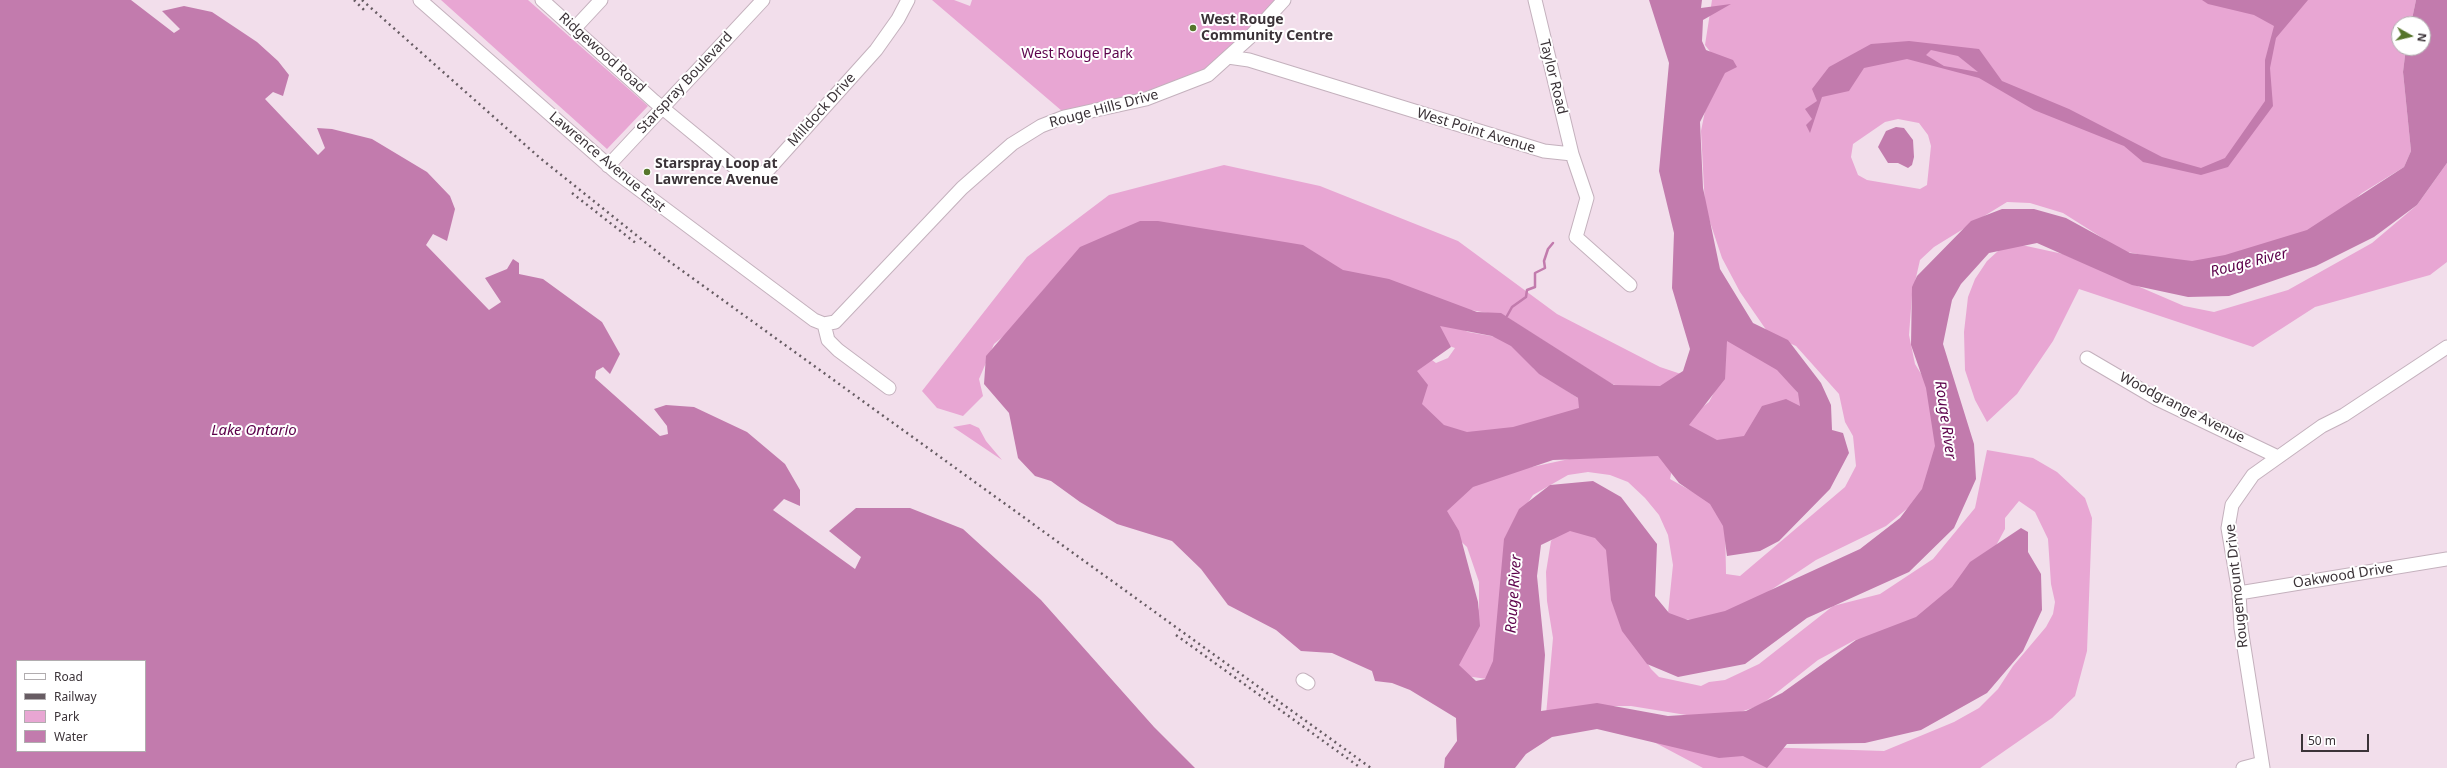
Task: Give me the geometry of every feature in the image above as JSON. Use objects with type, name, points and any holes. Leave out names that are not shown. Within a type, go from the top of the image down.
[{"type":"street","name":"Lawrence Avenue East","points":[[420,0],[608,166],[695,233],[814,320],[824,324]]},
{"type":"street","name":"Ridgewood Road","points":[[542,0],[662,107]]},
{"type":"street","points":[[574,28],[601,0]]},
{"type":"street","name":"Starspray Boulevard","points":[[608,166],[763,0]]},
{"type":"street","name":"Milldock Drive","points":[[662,107],[738,170],[748,175],[759,174],[769,169],[876,50],[898,19],[908,0]]},
{"type":"street","name":"Rouge Hills Drive","points":[[824,324],[835,322],[962,188],[1012,144],[1041,126],[1064,117],[1146,99],[1176,90],[1208,76],[1249,38],[1284,0]]},
{"type":"street","name":"Taylor Road","points":[[1535,0],[1572,154]]},
{"type":"street","name":"West Point Avenue","points":[[1228,57],[1249,60],[1544,151],[1572,154]]},
{"type":"street","points":[[1572,154],[1588,198],[1576,237],[1630,286]]},
{"type":"street","points":[[824,324],[828,340],[838,350],[889,388]]},
{"type":"street","name":"Rougemount Drive","points":[[2263,765],[2240,628],[2239,593],[2228,528],[2232,505],[2253,475],[2322,426],[2344,416],[2447,347]]},
{"type":"street","name":"Woodgrange Avenue","points":[[2087,358],[2157,398],[2278,457]]},
{"type":"street","name":"Oakwood Drive","points":[[2239,593],[2447,559]]},
{"type":"street","points":[[2243,768],[2263,765]]},
{"type":"green space","points":[[441,0],[528,0],[648,106],[607,149]]},
{"type":"green space","name":"West Rouge Park","points":[[932,0],[954,0],[970,6],[972,0],[1276,0],[1224,55],[1193,77],[1156,92],[1062,111]]},
{"type":"green space","points":[[1712,0],[2416,0],[2413,16],[2391,16],[2391,56],[2405,56],[2403,72],[2411,151],[2404,167],[2362,193],[2331,220],[2305,234],[2195,264],[2180,263],[2123,251],[2063,213],[2030,203],[2007,202],[1934,247],[1920,260],[1912,295],[1909,335],[1915,364],[1944,411],[1925,494],[1886,526],[1816,560],[1759,598],[1721,617],[1699,621],[1675,618],[1668,613],[1673,565],[1668,535],[1659,515],[1645,498],[1628,482],[1610,475],[1588,472],[1568,475],[1533,495],[1521,513],[1494,680],[1459,675],[1448,670],[1466,645],[1479,608],[1479,582],[1467,547],[1437,519],[1459,489],[1522,469],[1593,454],[1652,453],[1669,460],[1673,465],[1670,479],[1711,502],[1725,521],[1726,574],[1740,576],[1845,487],[1856,466],[1853,436],[1845,422],[1839,394],[1796,346],[1769,334],[1740,292],[1722,258],[1705,207],[1701,131],[1705,111],[1725,71],[1705,45]],"holes":[[[1898,119],[1919,123],[1928,135],[1931,146],[1927,185],[1920,189],[1867,180],[1858,175],[1851,157],[1853,144],[1885,122]]]},
{"type":"green space","points":[[2447,163],[2447,262],[2430,275],[2315,307],[2253,347],[2079,289],[2053,341],[2017,394],[1987,422],[1975,400],[1965,370],[1964,332],[1968,297],[1975,279],[1987,261],[2008,242],[2063,254],[2184,306],[2214,312],[2288,290],[2372,243],[2417,205]]},
{"type":"green space","points":[[1224,165],[1320,186],[1458,241],[1557,314],[1660,367],[1684,375],[1663,394],[1637,394],[1610,383],[1505,316],[1459,308],[1139,225],[1115,232],[1084,252],[1045,288],[1010,331],[994,344],[979,379],[983,396],[963,416],[937,408],[922,391],[1027,257],[1109,195]]},
{"type":"green space","points":[[1342,308],[1438,318],[1468,332],[1508,339],[1519,346],[1534,369],[1593,408],[1488,441],[1379,426],[1424,354],[1436,363],[1448,358],[1455,348]]},
{"type":"green space","points":[[1713,318],[1776,364],[1810,409],[1763,476],[1687,426],[1688,418],[1709,402],[1725,372],[1723,339]]},
{"type":"green space","points":[[970,424],[979,428],[986,441],[1002,460],[953,427]]},
{"type":"green space","points":[[1987,450],[2033,458],[2057,472],[2085,498],[2092,518],[2087,651],[2075,696],[2052,718],[1980,768],[1703,768],[1633,731],[1760,747],[1884,751],[1954,722],[1979,708],[1998,689],[2013,666],[2046,627],[2053,614],[2055,602],[2051,584],[2048,539],[2035,512],[2019,501],[2005,518],[2005,529],[1992,553],[1905,630],[1855,640],[1818,660],[1761,705],[1717,720],[1631,706],[1580,706],[1546,715],[1553,638],[1547,601],[1546,572],[1551,541],[1559,532],[1574,529],[1603,537],[1628,630],[1651,669],[1659,677],[1701,686],[1709,682],[1725,680],[1759,664],[1833,606],[1880,594],[1933,559],[1975,508]]},
{"type":"water","name":"Lake Ontario","points":[[0,0],[131,0],[174,33],[180,29],[162,11],[184,6],[212,12],[257,42],[278,61],[289,75],[283,96],[273,92],[265,99],[318,155],[325,148],[317,128],[332,129],[372,139],[427,172],[450,196],[455,209],[447,241],[433,234],[426,245],[489,310],[501,302],[485,278],[507,269],[513,259],[519,263],[519,274],[543,279],[602,322],[620,354],[610,374],[603,367],[596,371],[595,378],[660,436],[668,434],[667,426],[654,409],[666,405],[694,407],[747,432],[785,464],[800,490],[800,506],[784,499],[773,510],[855,569],[861,557],[829,531],[856,508],[910,508],[963,529],[1041,600],[1154,727],[1195,768],[0,768]]},
{"type":"water","name":"Rouge River","points":[[1649,0],[1702,0],[1701,8],[1731,4],[1703,20],[1702,41],[1706,50],[1733,60],[1737,67],[1725,73],[1700,122],[1703,188],[1720,269],[1753,323],[1788,340],[1821,383],[1831,405],[1832,430],[1843,433],[1849,453],[1830,489],[1779,541],[1760,551],[1727,556],[1723,526],[1710,504],[1679,483],[1658,456],[1553,460],[1473,487],[1447,511],[1459,531],[1478,602],[1480,626],[1459,665],[1476,681],[1485,679],[1493,661],[1504,539],[1519,509],[1550,485],[1593,481],[1621,497],[1657,544],[1655,596],[1669,613],[1688,620],[1725,611],[1860,549],[1900,518],[1922,489],[1935,446],[1926,388],[1911,345],[1912,287],[1917,276],[1971,221],[2002,209],[2034,209],[2066,218],[2130,253],[2192,261],[2225,255],[2307,230],[2404,167],[2411,151],[2403,72],[2405,56],[2431,56],[2431,16],[2413,16],[2416,0],[2447,0],[2447,163],[2417,205],[2374,237],[2316,266],[2229,296],[2188,297],[2132,285],[2037,243],[1989,253],[1961,284],[1952,300],[1943,344],[1974,444],[1976,479],[1954,528],[1909,572],[1807,618],[1745,664],[1678,677],[1647,664],[1622,631],[1611,600],[1606,550],[1595,538],[1570,531],[1541,545],[1537,576],[1545,655],[1541,711],[1597,703],[1668,716],[1746,711],[1782,693],[1856,640],[1916,617],[1952,587],[1970,562],[2021,528],[2028,532],[2028,552],[2041,574],[2042,610],[2023,651],[1987,693],[1921,730],[1865,743],[1787,744],[1767,768],[1743,756],[1719,758],[1597,729],[1552,737],[1526,754],[1515,768],[1444,768],[1445,758],[1457,741],[1456,718],[1410,690],[1392,683],[1375,681],[1372,671],[1332,653],[1301,651],[1276,630],[1228,605],[1201,569],[1172,541],[1117,524],[1080,502],[1051,481],[1035,476],[1018,458],[1009,413],[984,384],[986,356],[1080,247],[1140,221],[1158,221],[1303,245],[1343,270],[1389,279],[1477,312],[1501,313],[1614,385],[1660,386],[1683,371],[1690,349],[1672,288],[1674,233],[1659,171],[1669,63]],"holes":[[[1440,326],[1492,336],[1511,346],[1539,374],[1578,398],[1579,408],[1513,427],[1467,432],[1444,425],[1422,404],[1428,385],[1417,371],[1451,347]],[[1727,341],[1777,370],[1798,393],[1800,406],[1786,399],[1762,406],[1744,436],[1717,440],[1689,425],[1725,379]]]},
{"type":"water","points":[[2202,0],[2308,0],[2276,38],[2270,68],[2273,106],[2228,167],[2201,175],[2143,162],[2124,146],[2034,110],[1979,78],[1907,59],[1864,68],[1849,91],[1822,97],[1810,133],[1806,125],[1812,119],[1805,109],[1817,101],[1812,89],[1829,67],[1871,44],[1909,41],[1979,49],[2002,81],[2069,109],[2162,157],[2201,168],[2225,158],[2265,101],[2265,60],[2274,26],[2254,15],[2208,4]],"holes":[[[1931,50],[1958,56],[1978,72],[1944,66],[1926,55]]]},
{"type":"water","points":[[1896,127],[1904,128],[1913,140],[1914,157],[1912,165],[1908,168],[1898,163],[1888,163],[1878,147],[1886,131]]},
{"type":"waterway","points":[[1507,316],[1512,307],[1526,297],[1527,290],[1535,287],[1535,273],[1545,268],[1544,261],[1548,249],[1553,243]]},
{"type":"railway","points":[[354,0],[365,11]]},
{"type":"railway","points":[[362,0],[540,158],[666,259],[1371,768]]},
{"type":"railway","points":[[572,193],[637,244]]},
{"type":"railway","points":[[1176,635],[1358,766]]},
{"type":"place","name":"West Rouge Community Centre","points":[[1193,28]]},
{"type":"place","name":"Starspray Loop at Lawrence Avenue","points":[[647,172]]}]
